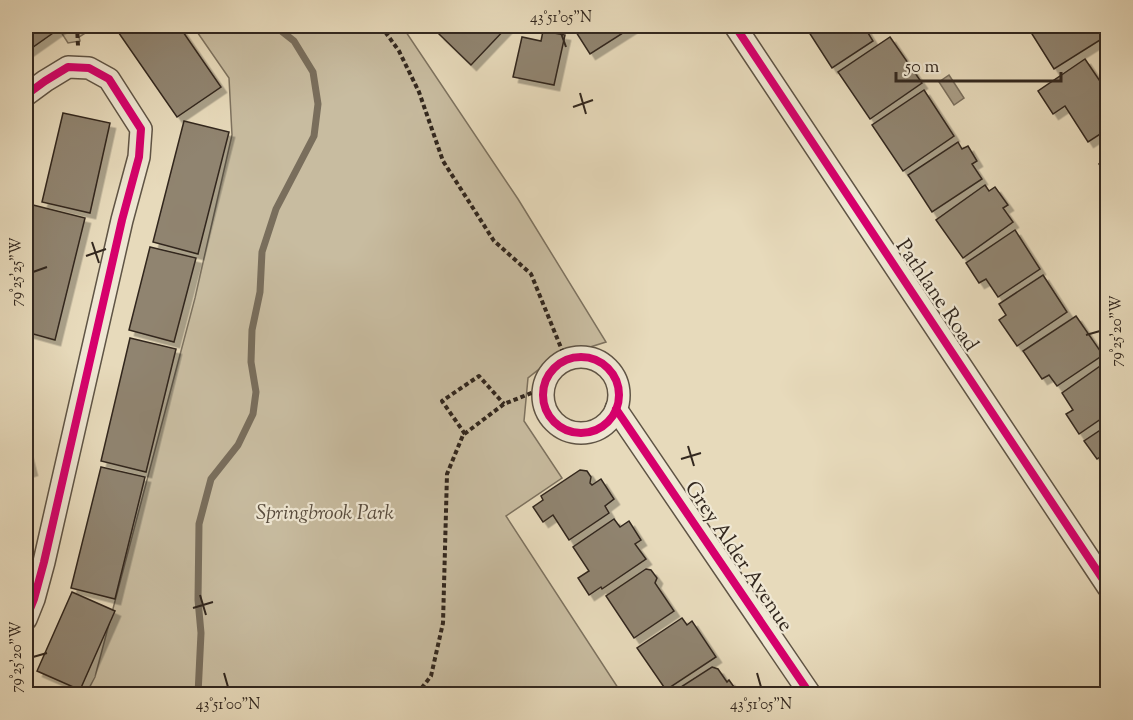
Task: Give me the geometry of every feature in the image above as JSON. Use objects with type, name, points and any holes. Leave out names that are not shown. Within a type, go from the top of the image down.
[{"type":"street","name":"Pathlane Road","points":[[735,26],[1107,586]]},
{"type":"street","points":[[26,95],[68,67],[89,68],[109,80],[141,129],[139,157],[122,220],[44,562],[26,619]]},
{"type":"street","points":[[578,357],[591,358],[602,363],[611,372],[617,383],[619,396],[612,417],[603,426],[591,432],[578,433],[566,430],[555,423],[547,412],[544,387],[548,376],[556,366],[578,357]]},
{"type":"street","name":"Grey Alder Avenue","points":[[616,409],[810,694]]},
{"type":"path","points":[[77,26],[78,46]]},
{"type":"path","points":[[381,26],[399,51],[419,92],[443,161],[494,241],[531,274],[567,360]]},
{"type":"path","points":[[465,434],[442,400],[479,376],[504,404]]},
{"type":"path","points":[[417,694],[431,676],[443,623],[447,474],[463,435],[504,404],[544,387]]},
{"type":"path","points":[[422,688],[433,694]]},
{"type":"green space","points":[[63,26],[96,26],[79,37],[80,41],[68,43],[59,29]]},
{"type":"green space","name":"Springbrook Park","points":[[193,26],[402,26],[518,199],[606,342],[552,359],[528,378],[524,421],[562,478],[506,516],[622,694],[86,694],[95,677],[195,298],[232,135],[229,78]]},
{"type":"shaded area","points":[[949,75],[964,98],[954,105],[939,82]]},
{"type":"building","points":[[26,26],[63,26],[26,52]]},
{"type":"building","points":[[114,26],[179,26],[221,87],[177,117]]},
{"type":"building","points":[[447,26],[508,26],[471,65],[439,34]]},
{"type":"building","points":[[586,26],[634,26],[590,54],[576,32]]},
{"type":"building","points":[[805,26],[869,26],[865,28],[873,41],[832,68]]},
{"type":"building","points":[[1027,26],[1104,26],[1108,35],[1054,69]]},
{"type":"building","points":[[543,31],[565,35],[554,85],[513,77],[522,37],[541,41]]},
{"type":"building","points":[[890,37],[922,83],[870,119],[838,72]]},
{"type":"building","points":[[1085,59],[1108,93],[1108,129],[1088,142],[1065,106],[1053,114],[1038,91]]},
{"type":"building","points":[[924,90],[954,136],[903,171],[872,125]]},
{"type":"building","points":[[63,113],[110,123],[90,213],[42,202]]},
{"type":"building","points":[[184,121],[229,132],[198,254],[153,242]]},
{"type":"building","points":[[958,142],[962,149],[968,146],[977,161],[972,164],[982,179],[932,212],[908,175]]},
{"type":"building","points":[[1108,158],[1108,177],[1099,164]]},
{"type":"building","points":[[985,185],[989,191],[995,187],[1008,205],[1003,208],[1013,222],[963,258],[936,220]]},
{"type":"building","points":[[33,205],[85,218],[55,340],[26,332],[26,233]]},
{"type":"building","points":[[1015,230],[1040,269],[998,297],[986,279],[979,283],[966,263]]},
{"type":"building","points":[[150,247],[196,258],[174,342],[129,330]]},
{"type":"building","points":[[1043,275],[1067,312],[1017,346],[999,320],[1006,315],[999,304]]},
{"type":"building","points":[[1076,316],[1103,355],[1057,386],[1049,375],[1042,379],[1023,351]]},
{"type":"building","points":[[130,338],[176,349],[146,472],[101,461]]},
{"type":"building","points":[[1103,364],[1108,370],[1108,414],[1079,434],[1066,414],[1073,410],[1062,393]]},
{"type":"building","points":[[1108,425],[1108,456],[1106,453],[1097,459],[1084,441]]},
{"type":"building","points":[[26,447],[32,470],[26,472]]},
{"type":"building","points":[[101,467],[145,477],[115,599],[71,588]]},
{"type":"building","points":[[580,470],[587,471],[592,485],[601,479],[614,499],[605,506],[609,513],[569,540],[553,515],[543,522],[533,507],[543,500],[541,496]]},
{"type":"building","points":[[614,519],[620,527],[629,521],[641,540],[635,544],[646,559],[602,589],[601,587],[589,595],[578,578],[589,571],[573,547]]},
{"type":"building","points":[[646,569],[651,570],[657,578],[655,583],[674,611],[634,638],[606,596]]},
{"type":"building","points":[[72,592],[115,611],[80,690],[37,671]]},
{"type":"building","points":[[682,618],[687,625],[692,621],[716,657],[666,690],[637,648]]},
{"type":"building","points":[[712,667],[718,669],[727,682],[729,680],[739,694],[670,694]]},
{"type":"waterway","points":[[198,694],[201,633],[198,600],[199,524],[211,479],[238,445],[253,414],[256,392],[251,362],[252,330],[260,292],[262,252],[276,209],[314,136],[318,104],[313,72],[294,41],[275,26]]},
{"type":"cycle path","points":[[735,26],[1108,587]]},
{"type":"cycle path","points":[[26,95],[68,67],[89,68],[109,79],[141,129],[139,157],[122,220],[44,562],[26,619]]},
{"type":"cycle path","points":[[581,357],[595,360],[608,368],[616,381],[619,395],[616,409],[608,422],[595,430],[581,433],[567,430],[554,422],[546,409],[543,395],[546,381],[554,368],[567,360],[581,357]]},
{"type":"cycle path","points":[[616,409],[810,694]]}]
